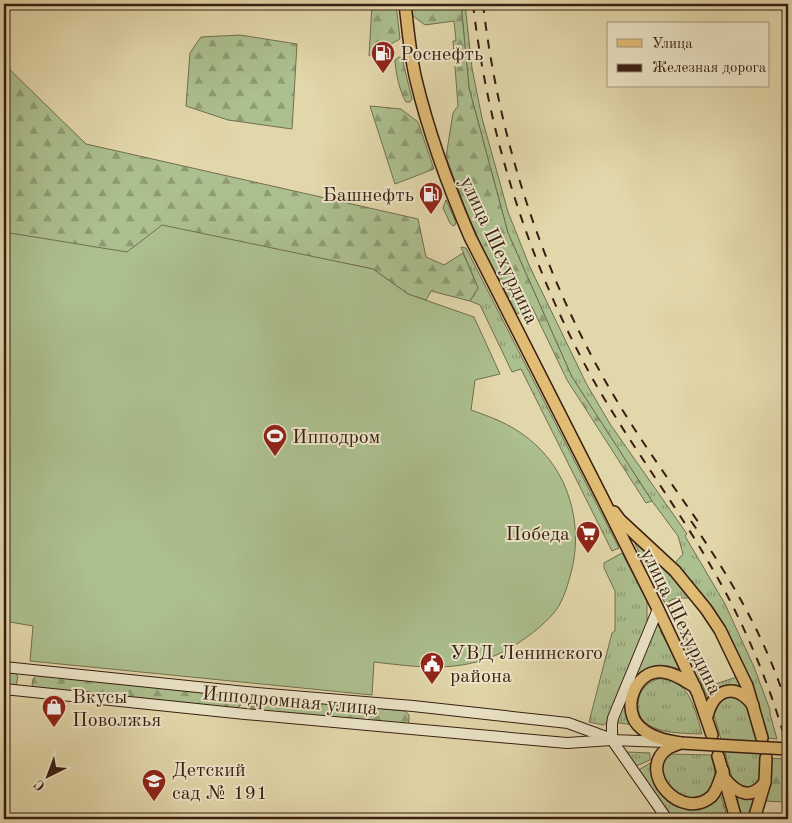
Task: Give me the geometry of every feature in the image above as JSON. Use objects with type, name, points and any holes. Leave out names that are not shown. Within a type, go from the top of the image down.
[{"type":"main road","name":"улица Шехурдина","points":[[405,4],[416,80],[454,201],[483,264],[658,609],[695,687],[707,716],[712,735]]},
{"type":"main road","name":"улица Шехурдина","points":[[602,497],[620,520],[676,571],[720,630],[741,672],[754,706],[762,738]]},
{"type":"main road","points":[[628,551],[629,540],[632,537],[640,538]]},
{"type":"main road","points":[[695,687],[674,675],[660,671],[641,680],[632,694],[632,714],[640,728],[665,740],[681,743],[788,749]]},
{"type":"main road","points":[[707,716],[712,701],[719,694],[726,692],[739,693],[754,706]]},
{"type":"main road","points":[[681,743],[668,748],[662,753],[657,763],[662,788],[673,801],[687,805],[701,803],[715,791],[724,775]]},
{"type":"main road","points":[[718,756],[736,819]]},
{"type":"main road","points":[[754,819],[764,782],[766,758]]},
{"type":"main road","points":[[724,775],[736,790],[746,793],[755,791],[764,782]]},
{"type":"street","points":[[658,609],[614,718],[612,740],[667,819]]},
{"type":"street","name":"Ипподромная улица","points":[[4,667],[246,692],[413,706],[568,723],[612,740]]},
{"type":"street","name":"Ипподромная улица","points":[[4,689],[245,714],[572,744],[612,740]]},
{"type":"street","points":[[612,740],[681,743]]},
{"type":"green space","points":[[372,4],[396,4],[400,39],[369,56]]},
{"type":"green space","points":[[411,4],[461,4],[469,88],[508,233],[572,377],[652,501],[646,503],[567,380],[532,307],[517,314],[479,241],[446,157],[453,113],[458,106],[453,41],[456,41],[454,21],[425,25],[413,16]]},
{"type":"green space","points":[[461,4],[465,4],[472,68],[482,118],[508,212],[529,265],[586,383],[610,424],[687,534],[685,536],[725,604],[754,667],[770,710],[777,739],[766,738],[754,690],[733,645],[675,563],[683,554],[678,536],[652,501],[572,377],[508,233],[469,88]]},
{"type":"green space","points":[[240,35],[297,44],[292,129],[228,120],[186,106],[190,53],[201,37]]},
{"type":"green space","points":[[399,57],[402,58],[412,99],[410,102],[406,102],[398,82],[395,60]]},
{"type":"green space","points":[[4,64],[86,144],[418,219],[426,257],[444,265],[463,253],[478,288],[470,301],[431,291],[426,300],[408,294],[373,269],[229,240],[186,261],[4,264]]},
{"type":"green space","points":[[370,106],[401,109],[418,122],[434,169],[395,184]]},
{"type":"green space","points":[[446,200],[456,222],[453,226],[443,208]]},
{"type":"green space","name":"Ипподром","points":[[162,225],[373,269],[408,294],[474,317],[500,374],[475,380],[471,410],[506,424],[537,446],[559,475],[567,491],[572,508],[575,544],[568,584],[563,598],[546,622],[518,643],[497,655],[476,662],[438,667],[374,662],[372,695],[30,661],[33,626],[4,621],[4,232],[127,252]]},
{"type":"green space","points":[[461,247],[466,248],[619,548],[612,551],[521,369],[512,372],[480,305],[470,301],[478,288]]},
{"type":"green space","points":[[635,542],[638,542],[666,567],[690,597],[669,601],[709,686],[737,677],[744,688],[713,694],[708,699],[686,645]]},
{"type":"green space","points":[[622,553],[647,601],[647,623],[610,722],[603,725],[589,722],[612,633],[615,631],[615,591],[604,568],[604,563]]},
{"type":"green space","points":[[658,621],[662,628],[660,631],[682,673],[641,675],[633,725],[614,722]]},
{"type":"green space","points":[[4,671],[14,672],[18,676],[16,686],[4,685]]},
{"type":"green space","points":[[37,675],[238,694],[241,698],[240,706],[233,709],[36,689],[32,685],[33,679]]},
{"type":"green space","points":[[658,679],[677,683],[684,689],[694,706],[702,734],[670,732],[649,725],[642,719],[638,709],[640,694],[646,686]]},
{"type":"green space","points":[[734,695],[747,704],[756,730],[762,761],[761,780],[747,790],[733,781],[713,711],[720,698]]},
{"type":"green space","points":[[254,696],[405,711],[409,715],[409,722],[406,725],[253,710],[249,705]]},
{"type":"green space","points":[[627,752],[650,753],[650,760],[636,766]]},
{"type":"green space","points":[[670,754],[711,755],[715,779],[711,789],[701,799],[677,799],[663,778],[662,760]]},
{"type":"green space","points":[[769,758],[783,759],[788,777],[788,807],[784,802],[764,801]]},
{"type":"green space","points":[[652,762],[654,777],[659,791],[668,802],[681,808],[696,808],[706,804],[720,793],[728,819],[670,819],[637,771]]},
{"type":"green space","points":[[738,796],[756,797],[750,819],[742,819]]},
{"type":"railway","points":[[473,4],[489,102],[501,151],[515,200],[551,294],[595,383],[684,522],[723,588],[754,651],[785,739]]},
{"type":"railway","points":[[483,4],[499,101],[511,149],[541,243],[559,289],[580,334],[614,396],[650,453],[701,526]]},
{"type":"railway","points":[[691,521],[747,611],[770,659],[788,709]]},
{"type":"place","name":"Роснефть","points":[[383,74]]},
{"type":"place","name":"Башнефть","points":[[431,215]]},
{"type":"place","name":"Ипподром","points":[[275,457]]},
{"type":"place","name":"Победа","points":[[588,554]]},
{"type":"place","name":"УВД Ленинского района","points":[[432,685]]},
{"type":"place","name":"Вкусы Поволжья","points":[[54,728]]},
{"type":"place","name":"Детский сад № 191","points":[[154,802]]}]
